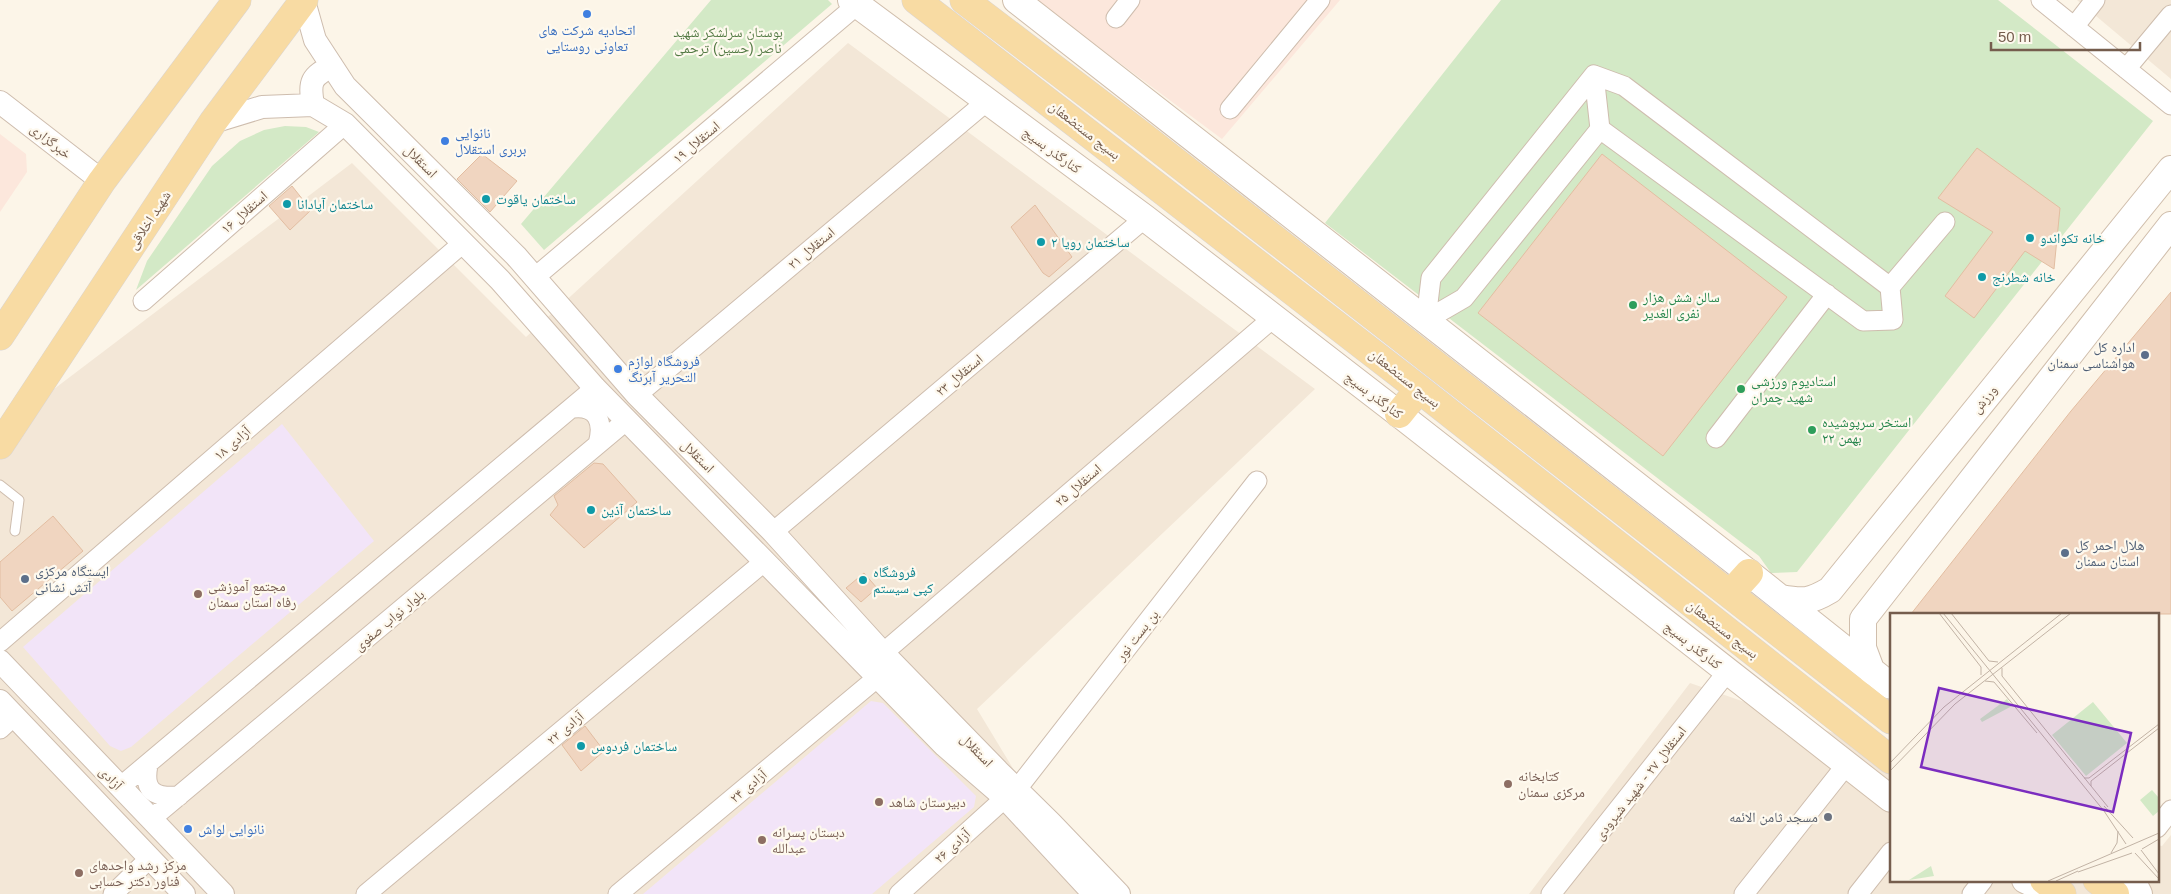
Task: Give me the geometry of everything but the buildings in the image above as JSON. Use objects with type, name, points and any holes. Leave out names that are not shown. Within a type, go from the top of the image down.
[{"type":"main road","points":[[0,336],[102,181],[237,0]]},
{"type":"main road","name":"شهید اخلاقی","points":[[0,445],[12,411],[214,122],[304,0]]},
{"type":"main road","name":"بسیج مستضعفان","points":[[916,0],[1418,389],[1890,759]]},
{"type":"main road","points":[[964,0],[1140,134],[1890,719]]},
{"type":"main road","points":[[1016,0],[1882,679]]},
{"type":"main road","name":"کنارگذر بسیج","points":[[854,2],[986,102],[1145,218],[1890,797]]},
{"type":"main road","name":"ورزش","points":[[1781,598],[1803,602],[1817,598],[1830,590],[2171,169]]},
{"type":"main road","points":[[1882,679],[1863,648],[1863,619],[2171,225]]},
{"type":"main road","points":[[1399,414],[1418,389]]},
{"type":"main road","points":[[1730,594],[1749,573]]},
{"type":"main road","points":[[2029,882],[2055,894]]},
{"type":"main road","points":[[2047,882],[2062,894]]},
{"type":"main road","points":[[2100,882],[2115,894]]},
{"type":"main road","points":[[2133,882],[2139,894]]},
{"type":"street","name":"استقلال","points":[[304,0],[315,40],[345,86],[516,256],[637,395],[773,532],[1011,794],[1094,894]]},
{"type":"street","points":[[1116,18],[1130,0]]},
{"type":"street","points":[[1230,109],[1320,0]]},
{"type":"street","points":[[2041,0],[2171,105]]},
{"type":"street","points":[[2074,26],[2095,0]]},
{"type":"street","name":"استقلال ۱۹","points":[[534,278],[854,2]]},
{"type":"street","points":[[2126,68],[2171,15]]},
{"type":"street","points":[[214,122],[262,107],[313,104],[310,86],[317,74],[332,66]]},
{"type":"street","points":[[1426,320],[1431,278],[1594,75]]},
{"type":"street","points":[[1426,320],[1464,298],[1600,129],[1594,75]]},
{"type":"street","points":[[1594,75],[1624,86],[1890,287]]},
{"type":"street","name":"خبرگزاری","points":[[0,102],[102,181]]},
{"type":"street","name":"استقلال ۲۱","points":[[637,395],[986,102]]},
{"type":"street","name":"استقلال","points":[[313,104],[345,124],[500,280],[595,388],[878,677],[942,748],[1011,794],[1118,894]]},
{"type":"street","name":"استقلال ۱۶","points":[[143,300],[345,124]]},
{"type":"street","points":[[1600,129],[1863,321],[1893,320],[1890,287],[1945,222]]},
{"type":"street","name":"استقلال ۲۳","points":[[773,532],[1145,218]]},
{"type":"street","name":"آزادی ۱۸","points":[[0,642],[463,243]]},
{"type":"street","points":[[1716,438],[1827,294]]},
{"type":"street","name":"استقلال ۲۵","points":[[883,652],[1273,318]]},
{"type":"street","points":[[120,787],[595,388]]},
{"type":"street","points":[[573,408],[588,409],[595,413],[600,422],[602,432],[598,444]]},
{"type":"street","name":"بلوار نواب صفوی","points":[[151,819],[627,420]]},
{"type":"street","points":[[680,474],[699,457]]},
{"type":"street","name":"بن بست نور","points":[[1011,794],[1257,481]]},
{"type":"street","name":"آزادی ۲۲","points":[[366,894],[765,561]]},
{"type":"street","name":"آزادی","points":[[0,661],[223,894]]},
{"type":"street","name":"استقلال ۲۷ - شهید شیرودی","points":[[1551,894],[1728,672]]},
{"type":"street","name":"آزادی ۲۴","points":[[618,894],[878,677]]},
{"type":"street","name":"آزادی","points":[[5,716],[150,858],[184,894]]},
{"type":"street","points":[[148,764],[146,777],[148,786],[154,794],[165,797],[180,796]]},
{"type":"street","points":[[1744,894],[1847,764]]},
{"type":"street","name":"آزادی ۲۶","points":[[898,894],[1011,794]]},
{"type":"street","points":[[2158,827],[2171,810]]},
{"type":"street","points":[[1858,894],[1890,853]]},
{"type":"street","points":[[113,894],[150,858]]},
{"type":"street","points":[[1972,894],[1981,882]]},
{"type":"lane","points":[[0,485],[19,500],[15,530]]},
{"type":"shaded area","points":[[1035,0],[1340,0],[1222,139]]},
{"type":"shaded area","points":[[2077,0],[2171,0],[2171,79]]},
{"type":"shaded area","points":[[848,43],[1315,389],[977,709],[1089,894],[0,894],[0,430],[352,163],[526,337]]},
{"type":"shaded area","points":[[0,134],[26,154],[27,172],[0,212]]},
{"type":"shaded area","name":"مجتمع آموزشی رفاه استان سمنان","points":[[282,424],[374,541],[131,747],[121,751],[110,746],[23,647]]},
{"type":"shaded area","points":[[1690,683],[1890,753],[1890,882],[2158,882],[2158,845],[2162,846],[2171,835],[2171,894],[1529,894]]},
{"type":"shaded area","name":"دبیرستان شاهد","points":[[871,701],[883,703],[976,796],[974,807],[872,894],[643,894]]},
{"type":"green space","name":"بوستان سرلشکر شهید ناصر (حسین) ترحمی","points":[[711,0],[828,0],[832,4],[544,250],[521,224]]},
{"type":"green space","name":"استادیوم ورزشی شهید چمران","points":[[1501,0],[1998,0],[2153,121],[1797,572],[1771,573],[1759,556],[1325,223]]},
{"type":"green space","points":[[285,126],[306,127],[319,132],[136,290],[147,261],[212,166],[240,141],[264,130]]},
{"type":"place","name":"اتحادیه شرکت های تعاونی روستایی","points":[[587,14]]},
{"type":"place","name":"نانوایی بربری استقلال","points":[[445,141]]},
{"type":"place","name":"ساختمان یاقوت","points":[[486,199]]},
{"type":"place","name":"ساختمان آپادانا","points":[[287,204]]},
{"type":"place","name":"خانه تکواندو","points":[[2030,238]]},
{"type":"place","name":"ساختمان رویا ۲","points":[[1041,242]]},
{"type":"place","name":"خانه شطرنج","points":[[1982,277]]},
{"type":"place","name":"سالن شش هزار نفری الغدیر","points":[[1633,305]]},
{"type":"place","name":"اداره کل هواشناسی سمنان","points":[[2145,355]]},
{"type":"place","name":"فروشگاه لوازم التحریر آبرنگ","points":[[618,369]]},
{"type":"place","name":"استادیوم ورزشی شهید چمران","points":[[1741,389]]},
{"type":"place","name":"استخر سرپوشیده ۲۲ بهمن","points":[[1812,430]]},
{"type":"place","name":"ساختمان آذین","points":[[591,510]]},
{"type":"place","name":"هلال احمر کل استان سمنان","points":[[2065,553]]},
{"type":"place","name":"ایستگاه مرکزی آتش نشانی","points":[[25,579]]},
{"type":"place","name":"فروشگاه کپی سیستم","points":[[863,580]]},
{"type":"place","name":"مجتمع آموزشی رفاه استان سمنان","points":[[198,594]]},
{"type":"place","name":"ساختمان فردوس","points":[[581,746]]},
{"type":"place","name":"کتابخانه مرکزی سمنان","points":[[1508,784]]},
{"type":"place","name":"دبیرستان شاهد","points":[[879,802]]},
{"type":"place","name":"مسجد ثامن الائمه","points":[[1828,817]]},
{"type":"place","name":"نانوایی لواش","points":[[188,829]]},
{"type":"place","name":"دبستان پسرانه عبدالله","points":[[762,840]]},
{"type":"place","name":"مرکز رشد واحدهای فناور دکتر حسابی","points":[[79,873]]}]
